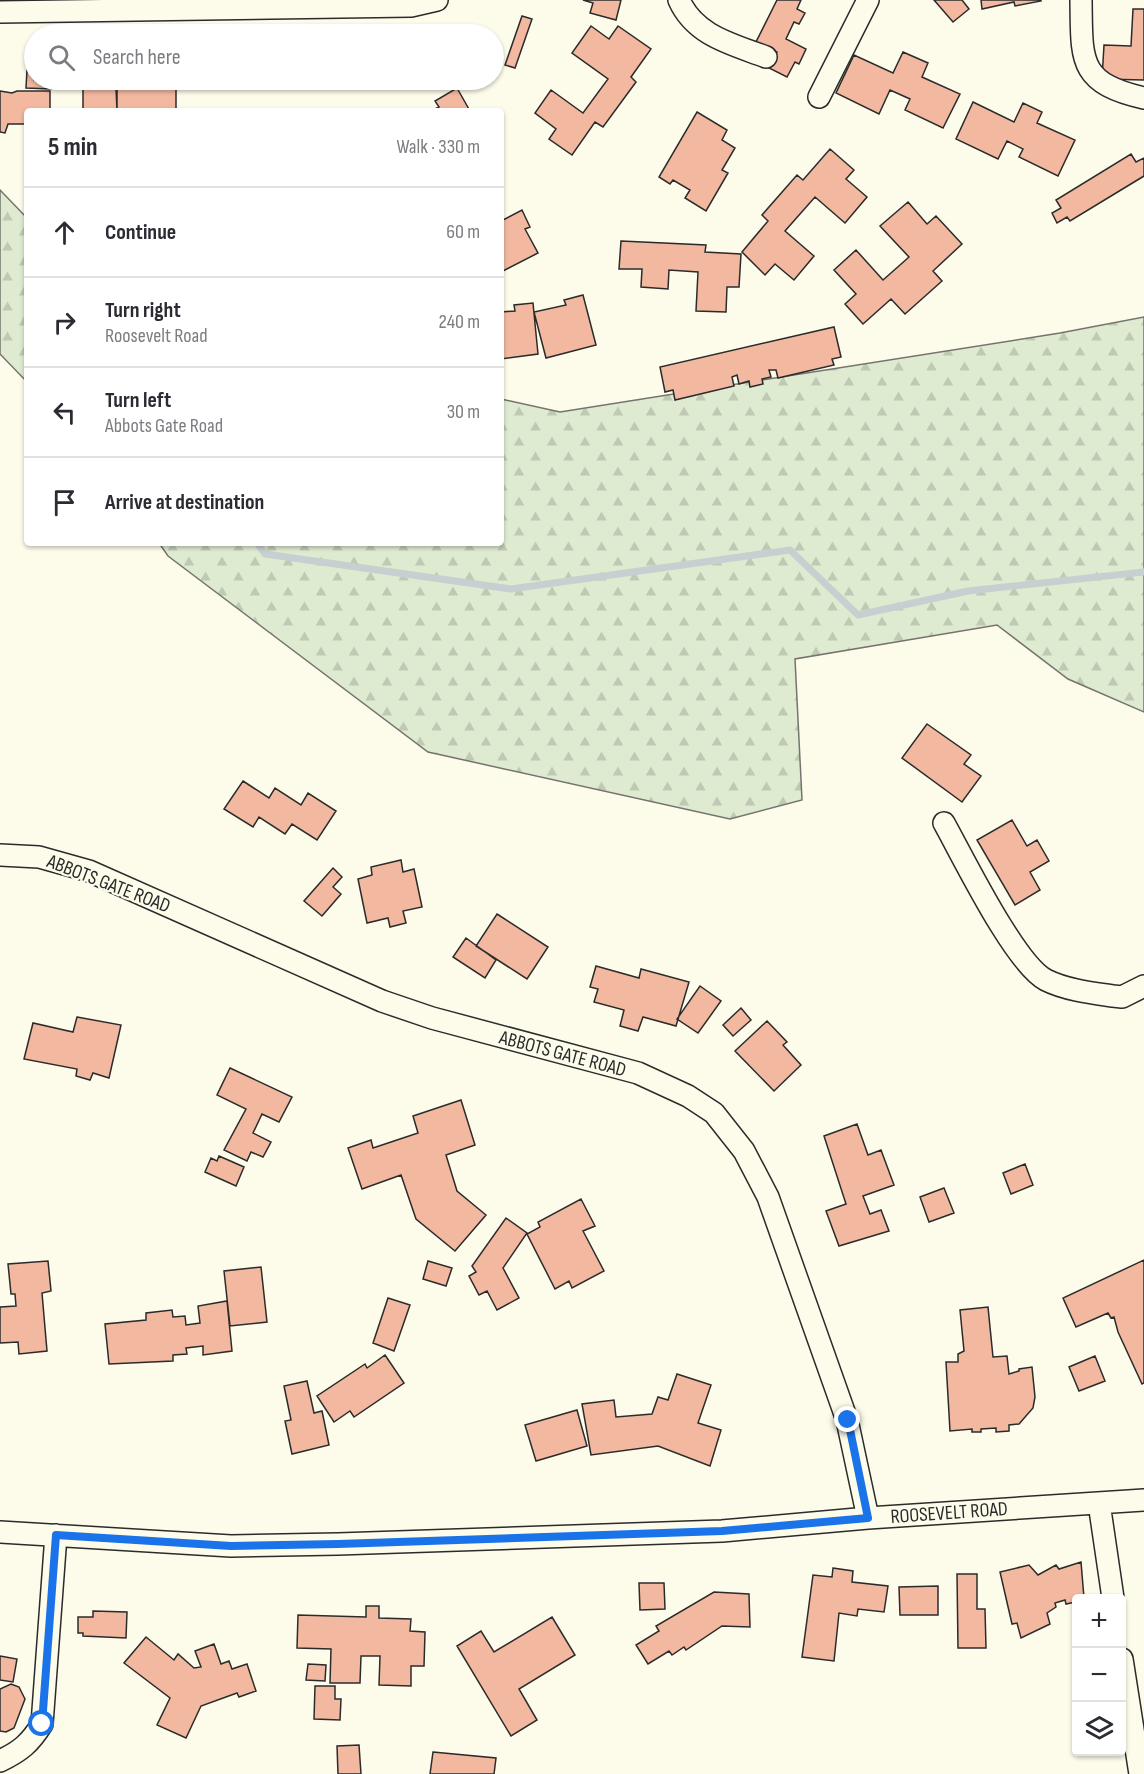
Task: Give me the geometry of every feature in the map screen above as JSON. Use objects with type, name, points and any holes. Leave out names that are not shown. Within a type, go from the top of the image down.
[{"type":"street","points":[[0,12],[411,6],[437,0]]},
{"type":"street","points":[[679,0],[693,23],[710,36],[766,57]]},
{"type":"street","points":[[819,97],[868,0]]},
{"type":"street","points":[[1081,0],[1082,54],[1087,64],[1109,87],[1144,98]]},
{"type":"street","points":[[944,823],[984,896],[1033,969],[1044,979],[1113,996],[1140,992]]},
{"type":"street","name":"ABBOTS GATE ROAD","points":[[0,855],[39,856],[89,871],[382,1001],[432,1018],[638,1073],[688,1096],[714,1113],[744,1151],[768,1197],[848,1420],[868,1518]]},
{"type":"street","name":"ROOSEVELT ROAD","points":[[0,1532],[231,1546],[338,1544],[722,1531],[868,1518],[1144,1500]]},
{"type":"street","points":[[1099,1503],[1112,1594]]},
{"type":"street","points":[[0,1761],[21,1751],[32,1741],[42,1724],[56,1535]]},
{"type":"street","points":[[1126,1685],[1140,1774]]},
{"type":"green space","points":[[0,190],[24,215],[24,379],[0,354]]},
{"type":"green space","points":[[1144,317],[1144,712],[1068,679],[997,625],[795,659],[802,800],[730,819],[428,752],[168,556],[161,546],[504,546],[504,400],[560,412],[1060,333]]},
{"type":"building","points":[[583,0],[621,0],[616,20],[590,13],[593,3]]},
{"type":"building","points":[[777,0],[801,0],[797,9],[805,13],[799,24],[794,22],[786,39],[806,49],[799,64],[795,62],[787,77],[769,68],[777,52],[756,42]]},
{"type":"building","points":[[934,0],[962,0],[969,9],[953,22]]},
{"type":"building","points":[[981,0],[1041,1],[1015,6],[1014,2],[982,9]]},
{"type":"building","points":[[1133,9],[1144,9],[1144,80],[1102,79],[1104,45],[1131,46]]},
{"type":"building","points":[[522,16],[532,19],[515,68],[505,65]]},
{"type":"building","points":[[591,26],[609,39],[618,26],[651,49],[631,77],[636,82],[603,127],[595,122],[572,155],[549,139],[556,129],[535,113],[551,90],[583,113],[608,79],[572,53]]},
{"type":"building","points":[[903,52],[928,63],[922,77],[960,94],[943,128],[905,110],[910,99],[890,90],[879,114],[836,93],[854,55],[893,73]]},
{"type":"building","points":[[83,90],[116,90],[117,108],[83,108]]},
{"type":"building","points":[[117,90],[176,90],[176,108],[117,108]]},
{"type":"building","points":[[454,90],[458,90],[468,108],[437,108],[439,107],[435,101]]},
{"type":"building","points":[[0,91],[12,93],[50,91],[50,108],[24,108],[24,124],[8,124],[5,133],[0,132]]},
{"type":"building","points":[[973,102],[1014,122],[1023,103],[1042,112],[1037,123],[1075,140],[1058,176],[1019,157],[1023,149],[1007,141],[998,159],[956,139]]},
{"type":"building","points":[[697,112],[727,130],[722,140],[735,148],[722,170],[728,173],[706,211],[685,198],[690,190],[673,180],[670,184],[659,177]]},
{"type":"building","points":[[830,149],[854,170],[846,179],[867,197],[845,223],[815,197],[785,231],[814,256],[794,280],[775,264],[765,275],[742,252],[768,221],[762,215],[797,175],[803,180]]},
{"type":"building","points":[[1131,154],[1136,162],[1144,158],[1144,176],[1070,221],[1067,217],[1057,223],[1052,213],[1061,208],[1056,200]]},
{"type":"building","points":[[908,202],[927,224],[936,216],[962,244],[933,271],[942,281],[905,314],[891,299],[863,324],[845,304],[856,294],[834,270],[856,250],[883,280],[909,257],[880,226]]},
{"type":"building","points":[[522,210],[530,227],[525,229],[538,253],[504,270],[504,219]]},
{"type":"building","points":[[621,241],[706,245],[705,252],[741,254],[739,287],[727,287],[726,312],[696,311],[698,272],[669,270],[668,289],[641,287],[642,269],[619,269]]},
{"type":"building","points":[[583,295],[596,345],[546,358],[534,312],[566,305],[564,300]]},
{"type":"building","points":[[533,303],[538,354],[504,359],[504,312],[515,311],[514,305]]},
{"type":"building","points":[[834,327],[841,357],[832,359],[834,365],[778,378],[776,370],[769,370],[771,377],[762,379],[763,384],[750,387],[749,381],[739,384],[737,375],[732,377],[734,386],[675,400],[673,390],[665,392],[660,367]]},
{"type":"building","points":[[927,724],[971,755],[964,764],[981,776],[962,802],[902,758]]},
{"type":"building","points":[[243,781],[269,798],[275,788],[301,805],[308,793],[336,811],[317,840],[292,824],[285,834],[259,817],[253,827],[224,809]]},
{"type":"building","points":[[1012,820],[1027,846],[1037,840],[1049,861],[1030,872],[1040,890],[1015,905],[977,840]]},
{"type":"building","points":[[401,860],[403,872],[414,869],[422,907],[403,911],[406,923],[390,927],[388,918],[367,923],[358,879],[372,875],[371,867]]},
{"type":"building","points":[[333,868],[342,877],[333,887],[341,894],[322,916],[304,901]]},
{"type":"building","points":[[497,914],[548,947],[527,979],[476,946]]},
{"type":"building","points":[[466,938],[496,960],[485,978],[453,957]]},
{"type":"building","points":[[596,966],[639,978],[641,969],[689,982],[676,1026],[643,1017],[638,1031],[620,1026],[624,1010],[594,1002],[598,989],[590,987]]},
{"type":"building","points":[[700,986],[721,1001],[698,1033],[677,1019]]},
{"type":"building","points":[[741,1008],[751,1020],[733,1036],[723,1025]]},
{"type":"building","points":[[77,1017],[121,1025],[109,1078],[93,1073],[90,1080],[76,1076],[77,1069],[24,1059],[33,1023],[73,1032]]},
{"type":"building","points":[[767,1021],[787,1042],[783,1045],[801,1065],[774,1091],[735,1051]]},
{"type":"building","points":[[230,1068],[292,1097],[279,1122],[262,1114],[253,1133],[271,1142],[263,1157],[251,1152],[247,1161],[224,1150],[246,1109],[217,1095]]},
{"type":"building","points":[[461,1100],[475,1145],[446,1155],[457,1191],[486,1215],[455,1251],[416,1219],[401,1175],[362,1189],[348,1148],[371,1140],[373,1148],[418,1133],[413,1116]]},
{"type":"building","points":[[857,1124],[868,1155],[881,1150],[894,1185],[863,1196],[870,1214],[881,1210],[889,1231],[839,1246],[826,1211],[846,1204],[824,1136]]},
{"type":"building","points":[[219,1156],[244,1167],[236,1186],[205,1172],[211,1158],[217,1161]]},
{"type":"building","points":[[1025,1164],[1033,1185],[1011,1194],[1003,1173]]},
{"type":"building","points":[[944,1188],[954,1213],[929,1222],[920,1197]]},
{"type":"building","points":[[581,1199],[595,1226],[583,1231],[604,1271],[572,1288],[569,1281],[555,1289],[527,1234],[540,1227],[538,1222]]},
{"type":"building","points":[[506,1218],[527,1233],[503,1268],[519,1298],[497,1310],[487,1291],[479,1295],[469,1276],[476,1272],[472,1266]]},
{"type":"building","points":[[1144,1260],[1144,1383],[1142,1384],[1118,1332],[1114,1317],[1111,1318],[1108,1313],[1076,1327],[1063,1298]]},
{"type":"building","points":[[48,1261],[51,1291],[42,1293],[47,1351],[19,1354],[18,1342],[0,1343],[0,1307],[16,1306],[15,1294],[11,1294],[8,1264]]},
{"type":"building","points":[[428,1261],[452,1268],[446,1286],[423,1279]]},
{"type":"building","points":[[261,1267],[267,1322],[230,1326],[224,1271]]},
{"type":"building","points":[[388,1298],[410,1305],[394,1351],[373,1343]]},
{"type":"building","points":[[227,1301],[232,1351],[203,1355],[203,1346],[186,1348],[187,1354],[173,1355],[173,1361],[109,1364],[105,1324],[146,1320],[146,1313],[172,1310],[173,1317],[185,1316],[186,1325],[200,1323],[198,1306]]},
{"type":"building","points":[[988,1307],[993,1357],[1007,1356],[1009,1374],[1019,1369],[1032,1367],[1035,1397],[1033,1408],[1019,1424],[1009,1425],[1009,1431],[996,1432],[996,1428],[981,1429],[981,1432],[972,1432],[972,1429],[950,1431],[946,1362],[958,1362],[958,1354],[964,1351],[960,1310]]},
{"type":"building","points":[[385,1355],[404,1383],[354,1417],[350,1411],[334,1422],[317,1396],[365,1364],[367,1368]]},
{"type":"building","points":[[1095,1356],[1105,1381],[1079,1391],[1069,1367]]},
{"type":"building","points":[[677,1374],[711,1385],[698,1423],[721,1430],[710,1466],[658,1446],[591,1455],[582,1404],[614,1400],[616,1417],[652,1414],[658,1397],[668,1400]]},
{"type":"building","points":[[307,1381],[314,1413],[322,1411],[329,1445],[292,1454],[285,1421],[291,1420],[284,1386]]},
{"type":"building","points":[[577,1410],[587,1446],[536,1461],[525,1425]]},
{"type":"building","points":[[1081,1562],[1084,1594],[1072,1594],[1072,1603],[1066,1604],[1065,1600],[1055,1603],[1056,1607],[1047,1613],[1050,1624],[1021,1638],[1017,1623],[1012,1624],[1000,1572],[1029,1565],[1038,1575],[1056,1565],[1059,1569]]},
{"type":"building","points":[[833,1568],[853,1571],[852,1582],[888,1586],[884,1612],[858,1609],[857,1616],[839,1613],[834,1661],[802,1657],[813,1575],[832,1577]]},
{"type":"building","points":[[957,1574],[977,1574],[977,1609],[985,1609],[986,1648],[958,1648]]},
{"type":"building","points":[[639,1583],[664,1583],[665,1609],[640,1610]]},
{"type":"building","points":[[938,1586],[938,1615],[900,1615],[899,1587]]},
{"type":"building","points":[[714,1592],[749,1594],[750,1627],[722,1626],[686,1650],[684,1647],[672,1655],[669,1651],[648,1664],[636,1645],[659,1631],[656,1626]]},
{"type":"building","points":[[366,1606],[379,1606],[379,1618],[411,1619],[410,1631],[425,1632],[424,1666],[411,1666],[411,1686],[379,1685],[380,1656],[361,1656],[360,1683],[330,1683],[331,1649],[297,1648],[298,1615],[366,1617]]},
{"type":"building","points":[[93,1611],[127,1612],[126,1638],[83,1636],[83,1633],[78,1633],[78,1617],[93,1617]]},
{"type":"building","points":[[552,1617],[575,1655],[519,1689],[537,1720],[511,1736],[457,1646],[481,1631],[494,1652]]},
{"type":"building","points":[[146,1637],[174,1660],[178,1654],[194,1668],[201,1667],[195,1651],[214,1644],[221,1664],[229,1661],[232,1669],[247,1664],[256,1691],[239,1697],[237,1693],[201,1706],[186,1738],[157,1725],[170,1698],[124,1663]]},
{"type":"building","points":[[0,1656],[17,1659],[13,1682],[0,1680]]},
{"type":"building","points":[[308,1664],[326,1665],[325,1681],[306,1680]]},
{"type":"building","points":[[11,1684],[19,1687],[25,1699],[14,1728],[6,1732],[0,1731],[0,1689]]},
{"type":"building","points":[[315,1686],[335,1686],[335,1699],[341,1699],[340,1720],[314,1719]]},
{"type":"building","points":[[359,1745],[361,1774],[338,1774],[337,1746]]},
{"type":"building","points":[[433,1752],[496,1758],[494,1774],[430,1774]]},
{"type":"waterway","points":[[259,546],[265,554],[511,589],[790,550],[858,615],[968,591],[1144,572]]},
{"type":"route","points":[[42,1724],[56,1535],[231,1546],[338,1544],[722,1531],[868,1518],[848,1420]]}]
